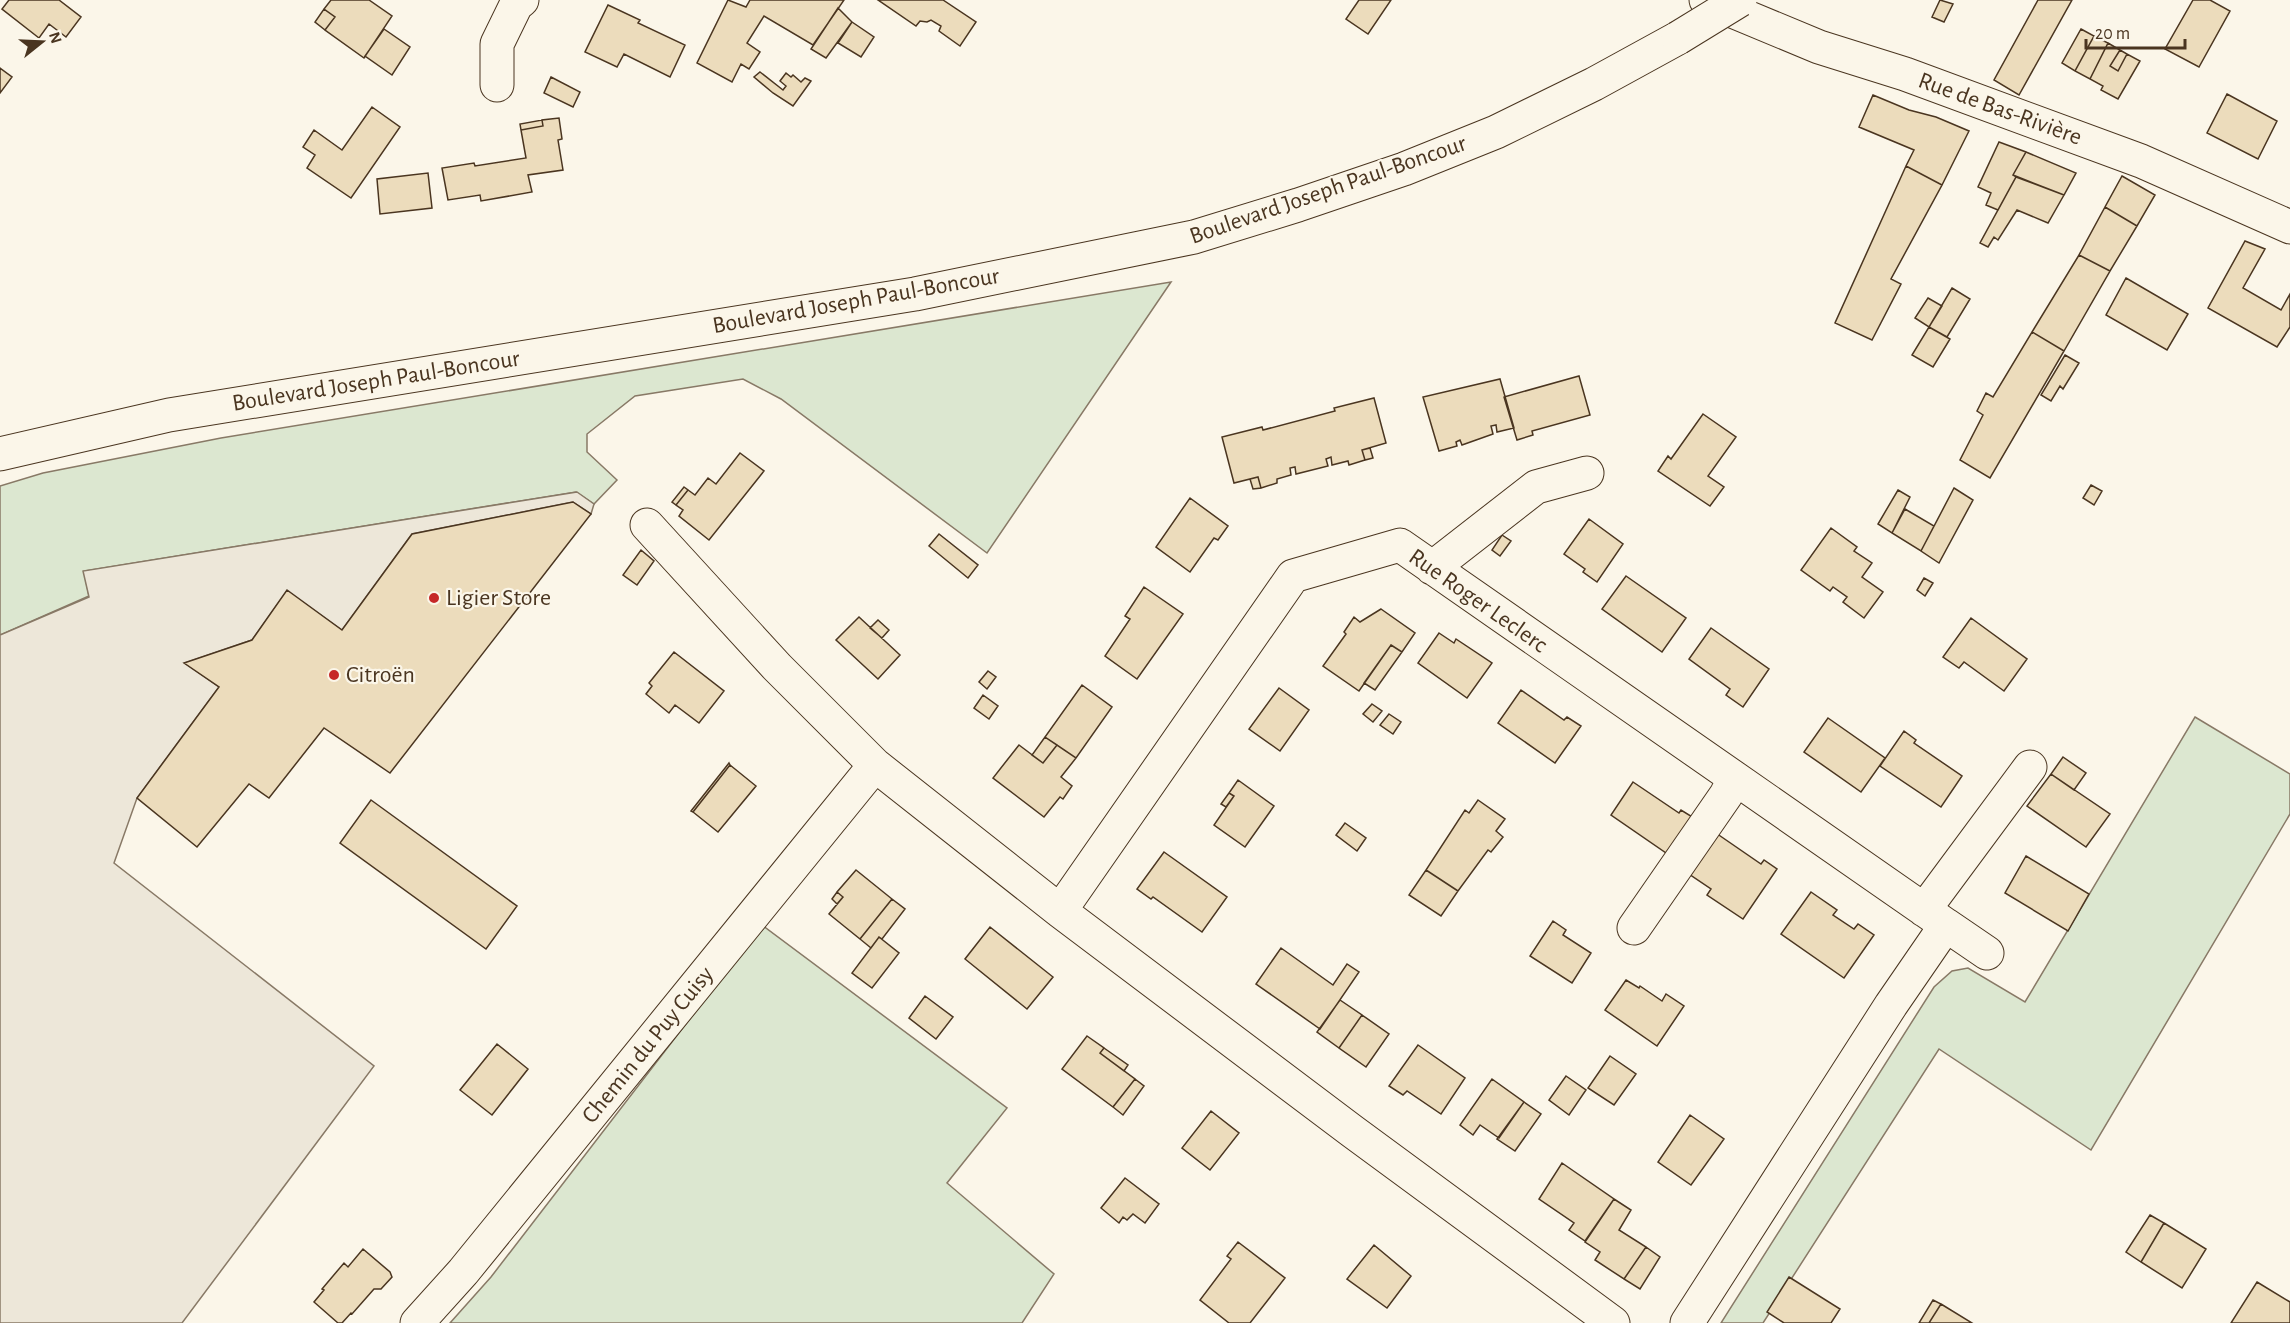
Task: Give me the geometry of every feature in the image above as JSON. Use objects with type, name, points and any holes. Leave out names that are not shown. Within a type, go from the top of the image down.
[{"type":"street","points":[[497,85],[497,44],[516,5],[522,0]]},
{"type":"street","name":"Rue de Bas-Rivière","points":[[1706,0],[1819,47],[1905,74],[2141,161],[2290,227]]},
{"type":"street","name":"Boulevard Joseph Paul-Boncour","points":[[0,454],[169,416],[915,294],[1194,237],[1404,169],[1496,132],[1594,84],[1678,38],[1740,0]]},
{"type":"street","points":[[1432,568],[1536,487],[1587,473]]},
{"type":"street","points":[[647,525],[777,667],[875,765],[1060,911],[1612,1323]]},
{"type":"street","name":"Rue Roger Leclerc","points":[[1060,911],[1293,576],[1400,546],[1988,954]]},
{"type":"street","name":"Chemin du Puy Cuisy","points":[[417,1323],[470,1263],[875,765]]},
{"type":"street","points":[[1687,1323],[1891,1005],[1935,918],[2030,767]]},
{"type":"street","points":[[1634,928],[1726,795],[1734,779]]},
{"type":"green space","points":[[1171,282],[987,553],[781,399],[743,379],[635,396],[587,434],[587,452],[617,480],[594,504],[576,492],[84,571],[89,596],[0,635],[0,486],[43,473],[221,438]]},
{"type":"green space","points":[[2195,717],[2290,774],[2290,814],[2091,1150],[1939,1049],[1763,1323],[1721,1323],[1934,987],[1952,971],[1968,968],[2025,1002]]},
{"type":"green space","points":[[762,925],[1007,1108],[947,1183],[1054,1274],[1022,1323],[450,1323],[491,1277]]},
{"type":"shaded area","points":[[577,492],[594,504],[591,514],[573,502],[412,534],[342,630],[287,591],[252,640],[185,663],[219,687],[137,798],[114,863],[374,1066],[182,1323],[0,1323],[0,635],[89,597],[83,571]]},
{"type":"building","points":[[9,0],[59,0],[81,17],[66,37],[49,24],[39,38],[2,9]]},
{"type":"building","points":[[331,0],[369,0],[392,16],[364,58],[325,30],[335,17],[324,9]]},
{"type":"building","points":[[728,0],[746,7],[750,0],[844,0],[813,45],[764,16],[747,43],[760,52],[749,69],[741,64],[732,82],[697,63]]},
{"type":"building","points":[[878,0],[943,0],[976,22],[960,46],[939,31],[941,26],[931,20],[920,21],[916,26]]},
{"type":"building","points":[[1359,0],[1391,0],[1368,34],[1346,19]]},
{"type":"building","points":[[1940,0],[1953,4],[1944,22],[1932,17]]},
{"type":"building","points":[[2038,0],[2072,0],[2019,95],[1994,80]]},
{"type":"building","points":[[2193,0],[2210,0],[2230,11],[2199,67],[2165,49]]},
{"type":"building","points":[[608,5],[640,20],[638,23],[685,45],[670,77],[624,54],[617,67],[585,52]]},
{"type":"building","points":[[838,8],[852,22],[826,58],[811,49]]},
{"type":"building","points":[[324,9],[335,17],[325,30],[315,22]]},
{"type":"building","points":[[852,22],[874,37],[861,57],[838,43]]},
{"type":"building","points":[[384,29],[410,47],[392,75],[365,56]]},
{"type":"building","points":[[2081,29],[2094,36],[2075,71],[2062,63]]},
{"type":"building","points":[[2094,36],[2108,43],[2090,79],[2075,71]]},
{"type":"building","points":[[2108,43],[2120,50],[2110,66],[2118,71],[2127,54],[2140,61],[2118,99],[2101,90],[2103,86],[2090,79]]},
{"type":"building","points":[[2120,50],[2127,54],[2118,71],[2110,66]]},
{"type":"building","points":[[0,68],[12,77],[0,93]]},
{"type":"building","points":[[760,72],[783,90],[786,86],[780,81],[786,73],[791,77],[793,75],[801,82],[805,78],[811,81],[793,106],[754,77]]},
{"type":"building","points":[[551,77],[580,92],[573,107],[544,93]]},
{"type":"building","points":[[2227,94],[2277,121],[2258,159],[2207,133]]},
{"type":"building","points":[[1873,95],[1969,131],[1942,185],[1906,166],[1914,150],[1859,127]]},
{"type":"building","points":[[372,107],[400,127],[351,198],[307,168],[315,155],[303,147],[314,130],[342,150]]},
{"type":"building","points":[[559,118],[562,139],[558,140],[563,170],[528,175],[532,192],[481,201],[480,195],[448,200],[442,168],[474,163],[475,166],[526,158],[521,130],[543,126],[542,120]]},
{"type":"building","points":[[542,120],[543,126],[521,130],[520,124]]},
{"type":"building","points":[[1999,142],[2026,152],[2013,175],[2016,177],[1998,210],[1986,205],[1991,193],[1978,187]]},
{"type":"building","points":[[2026,152],[2076,173],[2064,195],[2013,175]]},
{"type":"building","points":[[1906,166],[1942,185],[1891,279],[1901,284],[1872,340],[1835,323]]},
{"type":"building","points":[[428,173],[432,208],[380,214],[377,179]]},
{"type":"building","points":[[2122,176],[2155,195],[2137,226],[2105,207]]},
{"type":"building","points":[[2016,177],[2064,195],[2048,223],[2017,210],[1998,240],[1994,237],[1988,247],[1980,243]]},
{"type":"building","points":[[2105,207],[2137,226],[2110,271],[2079,255]]},
{"type":"building","points":[[2245,241],[2265,249],[2243,288],[2281,310],[2290,294],[2290,327],[2277,347],[2208,308]]},
{"type":"building","points":[[2079,255],[2110,271],[2064,351],[2032,332]]},
{"type":"building","points":[[2126,278],[2188,314],[2167,350],[2106,315]]},
{"type":"building","points":[[1952,288],[1970,299],[1947,337],[1929,327]]},
{"type":"building","points":[[1928,298],[1942,306],[1929,327],[1915,318]]},
{"type":"building","points":[[1929,327],[1950,339],[1933,367],[1912,355]]},
{"type":"building","points":[[2032,332],[2064,351],[1990,478],[1960,460],[1983,415],[1977,411],[1986,393],[1993,397]]},
{"type":"building","points":[[2065,355],[2079,363],[2063,389],[2060,386],[2051,401],[2041,395]]},
{"type":"building","points":[[1579,376],[1590,415],[1532,431],[1533,435],[1517,440],[1504,397]]},
{"type":"building","points":[[1500,379],[1514,428],[1497,432],[1496,425],[1491,426],[1493,434],[1462,445],[1460,440],[1456,442],[1457,446],[1439,451],[1423,397]]},
{"type":"building","points":[[1374,398],[1386,443],[1362,450],[1365,460],[1349,465],[1348,461],[1332,465],[1331,457],[1326,459],[1328,466],[1296,474],[1295,467],[1290,468],[1291,475],[1277,479],[1277,483],[1261,488],[1258,477],[1234,483],[1222,437],[1262,427],[1263,430]]},
{"type":"building","points":[[1703,414],[1736,437],[1708,476],[1724,487],[1710,506],[1658,471],[1668,456],[1671,459]]},
{"type":"building","points":[[1370,448],[1373,458],[1365,460],[1362,450]]},
{"type":"building","points":[[740,453],[764,471],[709,540],[679,516],[683,510],[676,505],[688,490],[695,495],[708,478],[716,484]]},
{"type":"building","points":[[1258,477],[1261,488],[1253,489],[1250,479]]},
{"type":"building","points":[[2091,485],[2102,491],[2094,505],[2083,498]]},
{"type":"building","points":[[684,487],[688,490],[676,505],[672,502]]},
{"type":"building","points":[[1954,488],[1973,500],[1939,563],[1921,551]]},
{"type":"building","points":[[1898,490],[1910,497],[1892,533],[1878,524]]},
{"type":"building","points":[[1190,498],[1228,526],[1218,540],[1214,538],[1190,572],[1156,547]]},
{"type":"building","name":"Citroën","points":[[573,502],[591,514],[390,773],[324,728],[269,798],[249,784],[197,847],[137,798],[219,687],[184,663],[252,640],[287,590],[342,630],[412,534]]},
{"type":"building","points":[[1905,509],[1934,526],[1921,551],[1892,533]]},
{"type":"building","points":[[1589,519],[1623,544],[1597,582],[1583,572],[1585,569],[1564,554]]},
{"type":"building","points":[[1831,528],[1857,547],[1854,551],[1872,563],[1862,577],[1883,592],[1864,618],[1843,602],[1847,597],[1833,587],[1830,591],[1801,570]]},
{"type":"building","points":[[939,534],[978,565],[968,578],[929,546]]},
{"type":"building","points":[[1502,535],[1511,541],[1500,556],[1492,550]]},
{"type":"building","points":[[641,550],[654,561],[637,585],[623,575]]},
{"type":"building","points":[[1626,576],[1686,618],[1662,652],[1602,609]]},
{"type":"building","points":[[1924,578],[1933,583],[1925,596],[1917,590]]},
{"type":"building","points":[[1144,587],[1183,614],[1137,679],[1105,656],[1130,619],[1125,616]]},
{"type":"building","points":[[1381,609],[1415,633],[1402,652],[1391,645],[1359,691],[1323,666],[1346,634],[1344,632],[1354,617],[1360,622]]},
{"type":"building","points":[[859,617],[900,655],[878,679],[836,640]]},
{"type":"building","points":[[1971,618],[2027,659],[2004,691],[1964,662],[1959,668],[1943,657]]},
{"type":"building","points":[[878,620],[889,630],[882,638],[870,628]]},
{"type":"building","points":[[1711,628],[1769,669],[1743,707],[1726,695],[1730,689],[1689,659]]},
{"type":"building","points":[[1439,633],[1454,643],[1456,639],[1492,663],[1467,698],[1418,663]]},
{"type":"building","points":[[1391,645],[1402,652],[1375,690],[1364,683]]},
{"type":"building","points":[[674,652],[724,691],[699,723],[675,705],[669,713],[646,694],[652,686],[649,683]]},
{"type":"building","points":[[988,671],[996,677],[987,689],[979,682]]},
{"type":"building","points":[[1082,685],[1112,707],[1076,758],[1045,737]]},
{"type":"building","points":[[1279,688],[1309,710],[1280,751],[1249,729]]},
{"type":"building","points":[[1521,690],[1564,720],[1567,717],[1581,726],[1555,763],[1498,723]]},
{"type":"building","points":[[983,695],[998,706],[989,719],[974,708]]},
{"type":"building","points":[[1372,704],[1382,711],[1373,722],[1363,714]]},
{"type":"building","points":[[1389,714],[1401,722],[1393,734],[1380,725]]},
{"type":"building","points":[[1828,718],[1885,758],[1861,792],[1804,752]]},
{"type":"building","points":[[1904,731],[1916,740],[1914,743],[1962,776],[1941,807],[1880,766]]},
{"type":"building","points":[[1045,737],[1057,745],[1043,763],[1032,755]]},
{"type":"building","points":[[1019,745],[1043,763],[1057,745],[1076,758],[1061,777],[1072,786],[1063,799],[1060,797],[1044,817],[993,778]]},
{"type":"building","points":[[2063,757],[2086,773],[2074,790],[2051,774]]},
{"type":"building","points":[[729,763],[730,765],[693,812],[691,811]]},
{"type":"building","points":[[730,765],[756,786],[718,832],[693,812]]},
{"type":"building","points":[[2051,774],[2110,814],[2086,847],[2027,806]]},
{"type":"building","points":[[1238,780],[1274,806],[1245,847],[1214,825],[1234,796],[1229,793]]},
{"type":"building","points":[[1633,782],[1679,813],[1681,810],[1694,818],[1669,855],[1611,815]]},
{"type":"building","points":[[1229,793],[1234,796],[1226,807],[1221,804]]},
{"type":"building","points":[[371,800],[517,906],[486,949],[340,843]]},
{"type":"building","points":[[1478,800],[1505,819],[1496,831],[1503,837],[1491,852],[1488,850],[1458,891],[1426,870],[1465,810],[1469,813]]},
{"type":"building","points":[[1345,823],[1366,838],[1357,851],[1336,835]]},
{"type":"building","points":[[1713,831],[1761,864],[1764,860],[1777,869],[1743,919],[1707,895],[1711,889],[1686,872]]},
{"type":"building","points":[[1164,852],[1227,897],[1202,932],[1153,897],[1151,899],[1137,889]]},
{"type":"building","points":[[2026,856],[2089,894],[2068,931],[2005,893]]},
{"type":"building","points":[[856,870],[892,899],[860,939],[829,914],[843,897],[837,892]]},
{"type":"building","points":[[1426,870],[1458,891],[1441,916],[1409,895]]},
{"type":"building","points":[[837,892],[843,897],[837,904],[832,899]]},
{"type":"building","points":[[1811,892],[1837,910],[1833,915],[1854,929],[1858,924],[1874,935],[1844,978],[1781,934]]},
{"type":"building","points":[[892,899],[905,909],[882,939],[879,937],[871,948],[860,939]]},
{"type":"building","points":[[1553,921],[1566,930],[1563,935],[1591,953],[1572,983],[1530,956]]},
{"type":"building","points":[[990,927],[1053,977],[1027,1009],[965,959]]},
{"type":"building","points":[[879,937],[899,953],[872,988],[852,973]]},
{"type":"building","points":[[1281,948],[1333,985],[1347,964],[1359,972],[1320,1029],[1256,984]]},
{"type":"building","points":[[1626,980],[1639,988],[1640,986],[1662,1001],[1666,994],[1684,1006],[1657,1046],[1605,1010]]},
{"type":"building","points":[[925,996],[953,1017],[936,1039],[909,1018]]},
{"type":"building","points":[[1340,1000],[1362,1015],[1339,1048],[1317,1032]]},
{"type":"building","points":[[1362,1015],[1389,1034],[1366,1067],[1339,1048]]},
{"type":"building","points":[[1087,1036],[1104,1048],[1100,1053],[1135,1079],[1113,1107],[1062,1069]]},
{"type":"building","points":[[497,1044],[528,1069],[492,1115],[460,1090]]},
{"type":"building","points":[[1418,1045],[1465,1078],[1441,1114],[1407,1091],[1403,1095],[1389,1086]]},
{"type":"building","points":[[1104,1048],[1128,1065],[1124,1071],[1100,1053]]},
{"type":"building","points":[[1610,1056],[1636,1074],[1614,1105],[1588,1088]]},
{"type":"building","points":[[1566,1076],[1586,1090],[1569,1115],[1549,1100]]},
{"type":"building","points":[[1135,1079],[1144,1086],[1123,1115],[1113,1107]]},
{"type":"building","points":[[1492,1079],[1524,1102],[1499,1138],[1480,1125],[1473,1135],[1460,1125]]},
{"type":"building","points":[[1524,1102],[1541,1114],[1515,1151],[1497,1139]]},
{"type":"building","points":[[1211,1111],[1239,1133],[1210,1170],[1182,1148]]},
{"type":"building","points":[[1690,1115],[1724,1139],[1691,1185],[1658,1162]]},
{"type":"building","points":[[1562,1163],[1614,1199],[1585,1241],[1569,1230],[1574,1223],[1539,1199]]},
{"type":"building","points":[[1125,1178],[1159,1204],[1145,1223],[1133,1214],[1127,1220],[1123,1217],[1119,1223],[1101,1208]]},
{"type":"building","points":[[1614,1199],[1631,1210],[1619,1230],[1646,1247],[1624,1279],[1595,1260],[1600,1252],[1585,1242]]},
{"type":"building","points":[[2150,1215],[2164,1223],[2141,1262],[2126,1252]]},
{"type":"building","points":[[2164,1223],[2206,1249],[2182,1288],[2141,1262]]},
{"type":"building","points":[[1238,1242],[1285,1278],[1250,1323],[1229,1323],[1200,1300],[1231,1259],[1227,1256]]},
{"type":"building","points":[[1374,1245],[1411,1276],[1387,1308],[1347,1279]]},
{"type":"building","points":[[1646,1247],[1660,1257],[1640,1289],[1624,1279]]},
{"type":"building","points":[[363,1249],[390,1272],[392,1277],[381,1289],[374,1289],[342,1323],[338,1323],[314,1302],[344,1263],[348,1267]]},
{"type":"building","points":[[1789,1277],[1840,1309],[1831,1323],[1784,1323],[1767,1312]]},
{"type":"building","points":[[2257,1282],[2290,1302],[2290,1323],[2231,1323]]},
{"type":"building","points":[[1933,1300],[1941,1304],[1929,1323],[1919,1323]]},
{"type":"building","points":[[1941,1304],[1972,1323],[1929,1323]]},
{"type":"place","name":"Ligier Store","points":[[434,598]]},
{"type":"place","name":"Citroën","points":[[334,675]]}]
